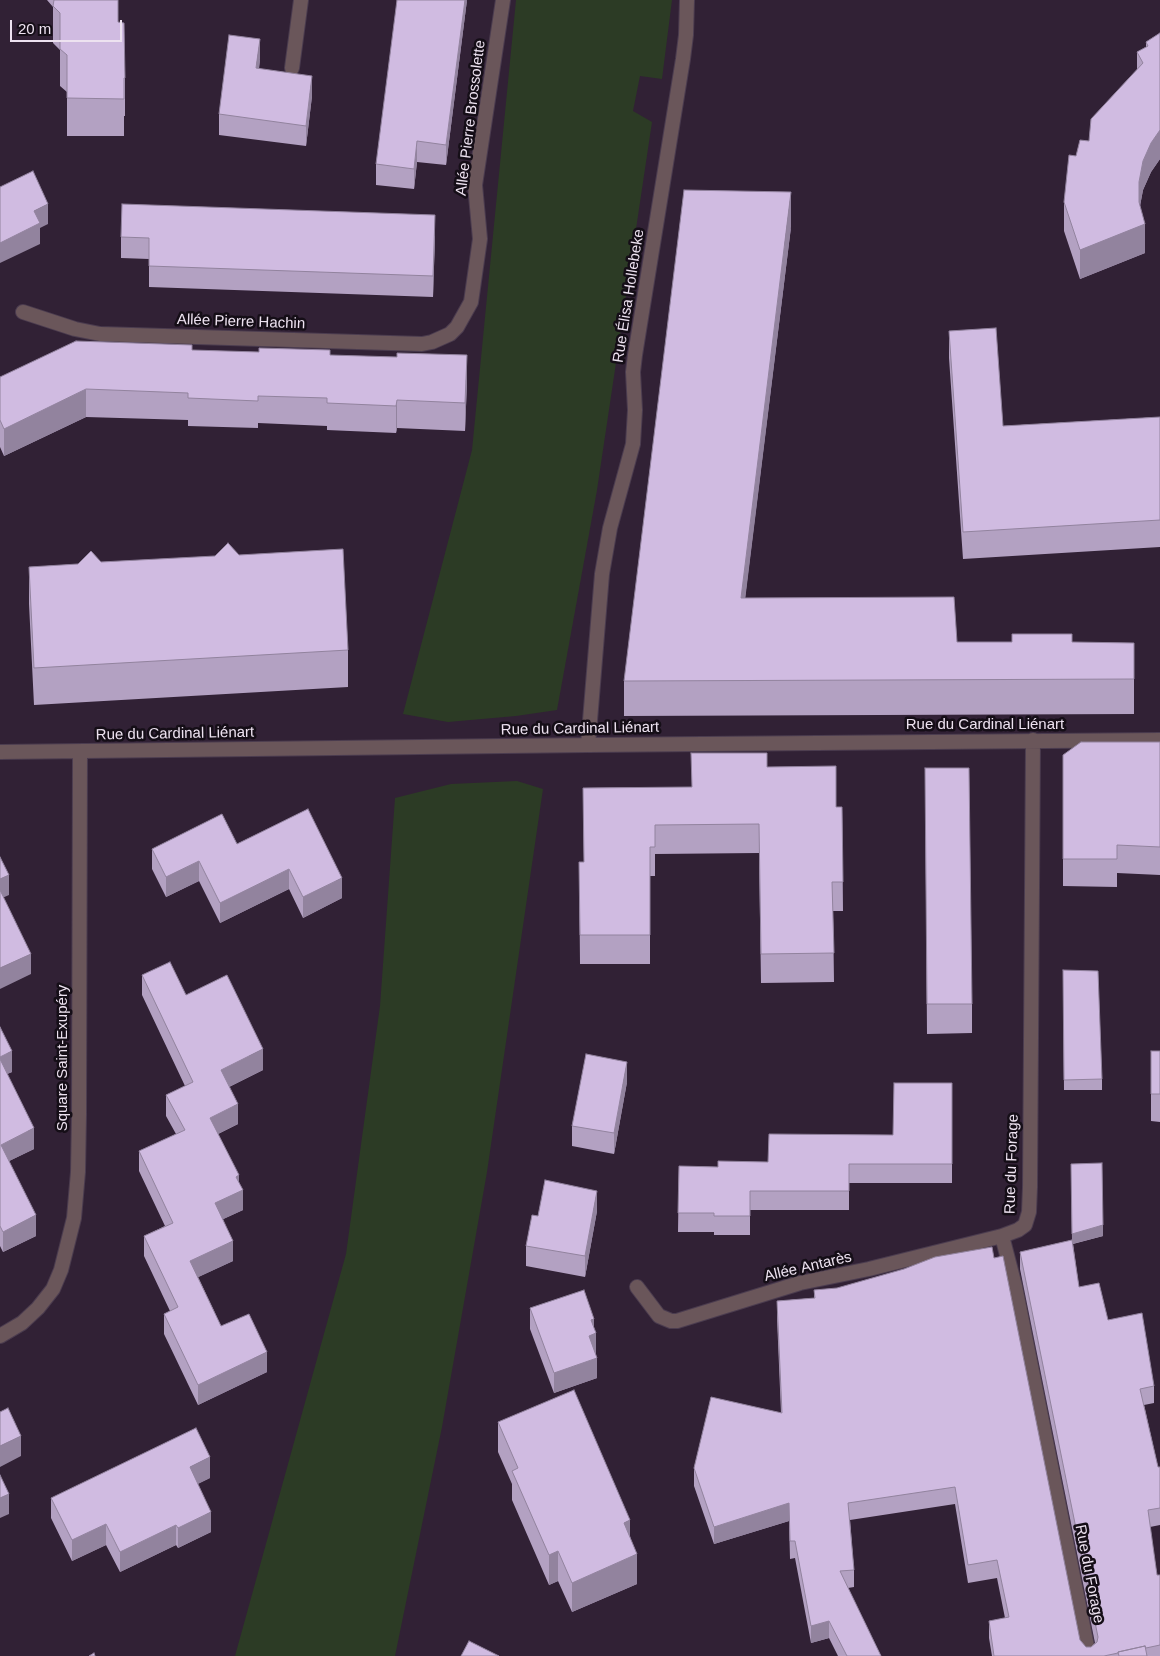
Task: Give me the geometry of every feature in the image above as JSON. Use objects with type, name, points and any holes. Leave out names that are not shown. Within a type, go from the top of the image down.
[{"type":"street","points":[[292,68],[301,0]]},
{"type":"street","name":"Allée Pierre Brossolette","points":[[457,327],[471,302],[480,239],[475,185],[503,0]]},
{"type":"street","name":"Rue Élisa Hollebeke","points":[[588,745],[604,566],[610,528],[633,444],[635,410],[633,372],[635,355],[683,59],[688,0]]},
{"type":"street","name":"Allée Pierre Hachin","points":[[23,312],[88,332],[110,334],[422,344],[442,339],[457,327]]},
{"type":"street","name":"Rue du Forage","points":[[1033,740],[1029,1212],[1024,1225],[1018,1230],[1002,1236],[1015,1286],[1089,1656]]},
{"type":"street","name":"Rue du Cardinal Liénart","points":[[0,752],[1160,740]]},
{"type":"street","name":"Square Saint-Exupéry","points":[[0,1336],[22,1323],[38,1308],[53,1289],[61,1270],[74,1218],[78,1172],[79,1115],[80,752]]},
{"type":"street","name":"Allée Antarès","points":[[637,1287],[659,1316],[671,1321],[677,1321],[800,1283],[869,1269],[1002,1236]]},
{"type":"green space","points":[[516,0],[672,0],[662,79],[640,76],[633,111],[652,122],[597,490],[557,710],[448,722],[403,714],[472,450]]},
{"type":"green space","points":[[517,781],[543,789],[487,1172],[442,1427],[395,1656],[235,1656],[346,1254],[380,1006],[395,798],[451,784]]},
{"type":"building","points":[[54,0],[118,0],[118,22],[124,23],[124,99],[67,98],[67,55],[60,49],[60,13],[53,6]]},
{"type":"building","points":[[397,0],[465,0],[446,145],[417,141],[414,169],[376,164]]},
{"type":"building","points":[[1160,33],[1160,130],[1151,143],[1143,161],[1139,182],[1139,202],[1145,224],[1080,250],[1064,202],[1069,155],[1076,156],[1080,140],[1089,141],[1091,119],[1143,63],[1137,52],[1148,46],[1146,42]]},
{"type":"building","points":[[229,35],[260,39],[256,68],[312,76],[306,126],[219,114]]},
{"type":"building","points":[[33,171],[48,204],[34,211],[40,223],[0,243],[0,187]]},
{"type":"building","points":[[684,190],[791,192],[741,598],[954,597],[957,642],[1012,642],[1012,634],[1072,634],[1072,642],[1134,643],[1134,679],[624,681]]},
{"type":"building","points":[[122,204],[435,215],[433,276],[149,266],[149,238],[121,237]]},
{"type":"building","points":[[996,328],[1003,426],[1160,417],[1160,520],[963,532],[949,331]]},
{"type":"building","points":[[76,341],[192,345],[192,350],[259,352],[259,348],[330,350],[330,355],[397,357],[397,353],[467,355],[465,403],[397,400],[396,406],[327,403],[327,398],[258,396],[258,401],[188,398],[188,393],[86,389],[4,429],[0,420],[0,377]]},
{"type":"building","points":[[228,543],[239,555],[343,549],[348,650],[34,668],[29,567],[78,564],[91,551],[101,562],[215,556]]},
{"type":"building","points":[[1081,742],[1160,742],[1160,847],[1117,845],[1117,859],[1063,859],[1063,755]]},
{"type":"building","points":[[691,753],[767,753],[767,767],[836,766],[836,807],[842,807],[843,882],[832,882],[834,953],[761,954],[759,824],[655,825],[655,847],[650,847],[650,935],[580,935],[579,862],[584,862],[583,788],[692,787]]},
{"type":"building","points":[[925,768],[969,768],[972,1004],[927,1004]]},
{"type":"building","points":[[308,809],[342,878],[303,897],[289,869],[220,903],[199,861],[166,877],[152,849],[222,814],[237,844]]},
{"type":"building","points":[[0,857],[9,875],[0,879]]},
{"type":"building","points":[[0,890],[31,954],[0,968]]},
{"type":"building","points":[[170,962],[186,995],[227,975],[263,1049],[221,1070],[238,1104],[210,1118],[239,1175],[236,1177],[243,1190],[215,1203],[233,1241],[190,1261],[221,1326],[249,1314],[267,1352],[198,1385],[164,1314],[178,1307],[144,1236],[173,1223],[139,1151],[185,1130],[166,1095],[193,1082],[142,975]]},
{"type":"building","points":[[1063,970],[1098,971],[1102,1079],[1064,1080]]},
{"type":"building","points":[[0,1027],[12,1051],[0,1057]]},
{"type":"building","points":[[1151,1051],[1160,1051],[1160,1094],[1151,1094]]},
{"type":"building","points":[[586,1054],[627,1062],[614,1133],[572,1126]]},
{"type":"building","points":[[0,1059],[34,1128],[1,1145],[36,1215],[3,1232],[0,1226]]},
{"type":"building","points":[[894,1083],[952,1083],[952,1164],[849,1164],[849,1191],[750,1191],[750,1216],[678,1213],[679,1166],[718,1167],[718,1161],[768,1162],[769,1134],[893,1135]]},
{"type":"building","points":[[1102,1163],[1103,1225],[1072,1234],[1071,1164]]},
{"type":"building","points":[[545,1180],[597,1191],[585,1256],[526,1246],[532,1215],[538,1216]]},
{"type":"building","points":[[1072,1240],[1079,1287],[1099,1283],[1108,1320],[1142,1313],[1154,1386],[1140,1389],[1158,1467],[1160,1467],[1160,1508],[1148,1510],[1157,1575],[1160,1575],[1160,1645],[1146,1648],[1145,1646],[1104,1656],[994,1656],[989,1621],[1009,1617],[997,1560],[968,1565],[955,1487],[848,1503],[854,1570],[840,1571],[881,1656],[847,1656],[829,1621],[811,1626],[795,1541],[790,1541],[789,1503],[714,1527],[694,1468],[711,1397],[782,1413],[777,1301],[815,1298],[814,1290],[837,1288],[904,1269],[935,1257],[992,1247],[994,1258],[1003,1256],[1080,1640],[1086,1647],[1091,1647],[1097,1642],[1098,1637],[1020,1252]]},
{"type":"building","points":[[584,1290],[594,1319],[591,1320],[596,1333],[589,1336],[597,1358],[554,1373],[530,1308]]},
{"type":"building","points":[[574,1390],[630,1520],[624,1523],[637,1554],[572,1583],[558,1551],[549,1555],[512,1471],[518,1468],[498,1422]]},
{"type":"building","points":[[8,1408],[21,1436],[0,1446],[0,1412]]},
{"type":"building","points":[[196,1428],[210,1457],[190,1467],[211,1512],[178,1528],[176,1525],[120,1552],[106,1524],[72,1540],[51,1498]]},
{"type":"building","points":[[0,1475],[9,1494],[0,1498]]},
{"type":"building","points":[[469,1641],[499,1656],[461,1656]]},
{"type":"building","points":[[1145,1646],[1147,1656],[1119,1656],[1118,1652]]}]
